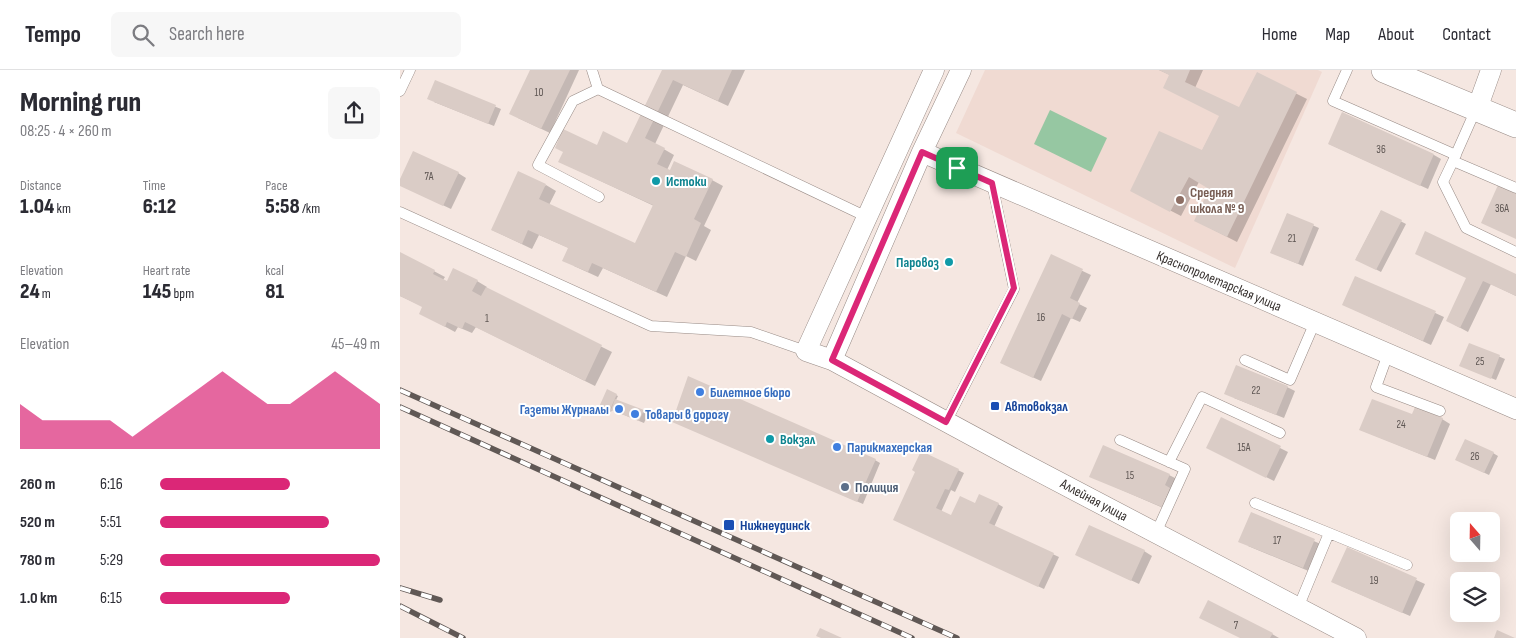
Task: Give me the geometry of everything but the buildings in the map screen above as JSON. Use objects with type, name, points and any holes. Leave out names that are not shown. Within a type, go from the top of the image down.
[{"type":"street","points":[[806,351],[934,70]]},
{"type":"street","points":[[832,360],[922,152],[961,70]]},
{"type":"street","points":[[1384,70],[1516,125]]},
{"type":"street","points":[[1477,108],[1491,70]]},
{"type":"street","name":"Краснопролетарская улица","points":[[922,152],[1516,409]]},
{"type":"street","name":"Аллейная улица","points":[[806,351],[832,360],[1356,638]]},
{"type":"lane","points":[[400,91],[410,70]]},
{"type":"lane","points":[[592,70],[598,89],[867,217]]},
{"type":"lane","points":[[1347,70],[1333,101],[1516,188]]},
{"type":"lane","points":[[598,89],[573,101],[538,165],[599,198]]},
{"type":"lane","points":[[1477,108],[1443,182],[1466,228],[1516,252]]},
{"type":"lane","points":[[946,422],[1014,288],[992,183]]},
{"type":"lane","points":[[400,212],[651,326],[752,332],[806,351]]},
{"type":"lane","points":[[1245,360],[1290,380],[1315,322]]},
{"type":"lane","points":[[1388,354],[1376,387],[1440,411]]},
{"type":"lane","points":[[1169,462],[1202,397],[1280,433]]},
{"type":"lane","points":[[1120,440],[1185,469],[1156,533]]},
{"type":"lane","points":[[1255,503],[1407,565]]},
{"type":"lane","points":[[1298,608],[1329,533]]},
{"type":"shaded area","name":"Средняя школа № 9","points":[[985,70],[1318,70],[1322,72],[1235,268],[956,133]]},
{"type":"green space","points":[[1050,110],[1107,138],[1091,172],[1034,144]]},
{"type":"railway","points":[[400,390],[957,638]]},
{"type":"railway","points":[[400,407],[912,638]]},
{"type":"railway","points":[[400,588],[440,600]]},
{"type":"railway","points":[[400,606],[463,638]]},
{"type":"place","name":"Истоки","points":[[656,181]]},
{"type":"place","name":"Средняя школа № 9","points":[[1180,200]]},
{"type":"place","name":"Паровоз","points":[[949,262]]},
{"type":"place","name":"Билетное бюро","points":[[700,392]]},
{"type":"place","name":"Автовокзал","points":[[995,406]]},
{"type":"place","name":"Газеты Журналы","points":[[619,409]]},
{"type":"place","name":"Товары в дорогу","points":[[635,414]]},
{"type":"place","name":"Вокзал","points":[[770,439]]},
{"type":"place","name":"Парикмахерская","points":[[837,447]]},
{"type":"place","name":"Полиция","points":[[845,487]]},
{"type":"place","name":"Нижнеудинск","points":[[729,525]]},
{"type":"route","points":[[922,152],[957,168],[992,183],[1014,288],[946,422],[832,360],[922,152]]}]
